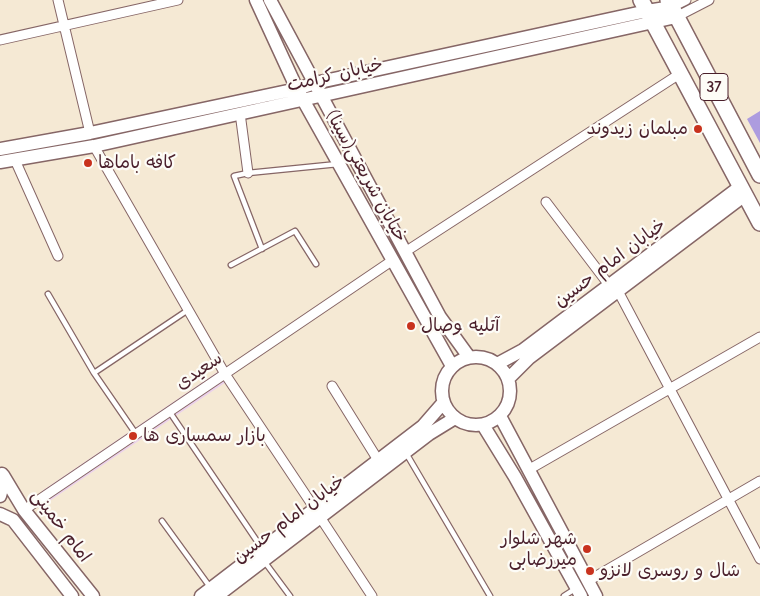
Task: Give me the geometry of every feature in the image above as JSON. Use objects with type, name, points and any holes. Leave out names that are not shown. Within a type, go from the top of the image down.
[{"type":"main road","name":"خیابان شریعتی(سینا)","points":[[256,0],[297,89],[452,366]]},
{"type":"main road","name":"خیابان شریعتی(سینا)","points":[[270,0],[440,317],[469,357]]},
{"type":"main road","name":"خیابان کرامت","points":[[0,164],[15,154],[90,133],[647,11],[672,8]]},
{"type":"main road","name":"37","points":[[672,8],[760,175]]},
{"type":"main road","name":"خیابان کرامت","points":[[0,149],[15,154],[94,146],[240,113],[304,101],[647,11]]},
{"type":"main road","name":"37","points":[[647,11],[760,223]]},
{"type":"main road","points":[[0,139],[15,154]]},
{"type":"main road","name":"خیابان امام حسین","points":[[497,364],[523,350],[613,288],[743,190]]},
{"type":"main road","name":"خیابان امام حسین","points":[[508,379],[529,358],[613,288]]},
{"type":"main road","points":[[469,357],[488,359],[497,364],[504,371],[510,389],[510,399],[500,416],[483,425],[463,423],[454,418],[443,402],[441,393],[442,383],[452,366],[460,360],[469,357]]},
{"type":"main road","points":[[317,513],[378,460],[423,426],[443,402]]},
{"type":"main road","points":[[500,416],[528,470],[582,588]]},
{"type":"main road","name":"خیابان امام حسین","points":[[209,594],[317,513],[454,418]]},
{"type":"main road","points":[[483,425],[582,588],[596,596]]},
{"type":"main road","points":[[0,496],[4,485],[1,472]]},
{"type":"main road","name":"امام خمینی","points":[[1,472],[24,510],[93,596]]},
{"type":"main road","name":"امام خمینی","points":[[0,514],[13,520],[72,596]]},
{"type":"street","points":[[58,0],[90,133]]},
{"type":"street","points":[[0,40],[178,0]]},
{"type":"street","points":[[672,8],[686,0]]},
{"type":"street","points":[[672,8],[709,0]]},
{"type":"street","points":[[405,252],[681,73]]},
{"type":"street","points":[[240,113],[248,173]]},
{"type":"street","points":[[94,146],[225,374],[372,596]]},
{"type":"street","points":[[15,154],[58,256]]},
{"type":"street","points":[[546,202],[613,288],[670,389],[760,560]]},
{"type":"street","name":"سعیدی","points":[[24,510],[392,260]]},
{"type":"street","points":[[528,470],[760,337]]},
{"type":"street","points":[[332,386],[378,460]]},
{"type":"street","points":[[582,588],[760,481]]},
{"type":"lane","points":[[262,249],[234,176],[339,164]]},
{"type":"lane","points":[[231,265],[295,231],[316,264]]},
{"type":"lane","points":[[48,294],[94,373],[136,434]]},
{"type":"lane","points":[[94,373],[188,310]]},
{"type":"lane","points":[[169,412],[290,596]]},
{"type":"lane","points":[[405,453],[490,596]]},
{"type":"lane","points":[[162,522],[209,594]]},
{"type":"lane","points":[[564,596],[582,588]]},
{"type":"shaded area","name":"بازار سمساری ها","points":[[219,371],[226,382],[48,502],[42,491]]},
{"type":"building","points":[[760,111],[760,143],[747,119]]},
{"type":"place","name":"مبلمان زیدوند","points":[[698,129]]},
{"type":"place","name":"کافه باماها","points":[[88,163]]},
{"type":"place","name":"آتلیه وصال","points":[[411,326]]},
{"type":"place","name":"بازار سمساری ها","points":[[133,436]]},
{"type":"place","name":"شهر شلوار میررضابی","points":[[587,549]]},
{"type":"place","name":"شال و روسری لانزو","points":[[590,571]]}]
